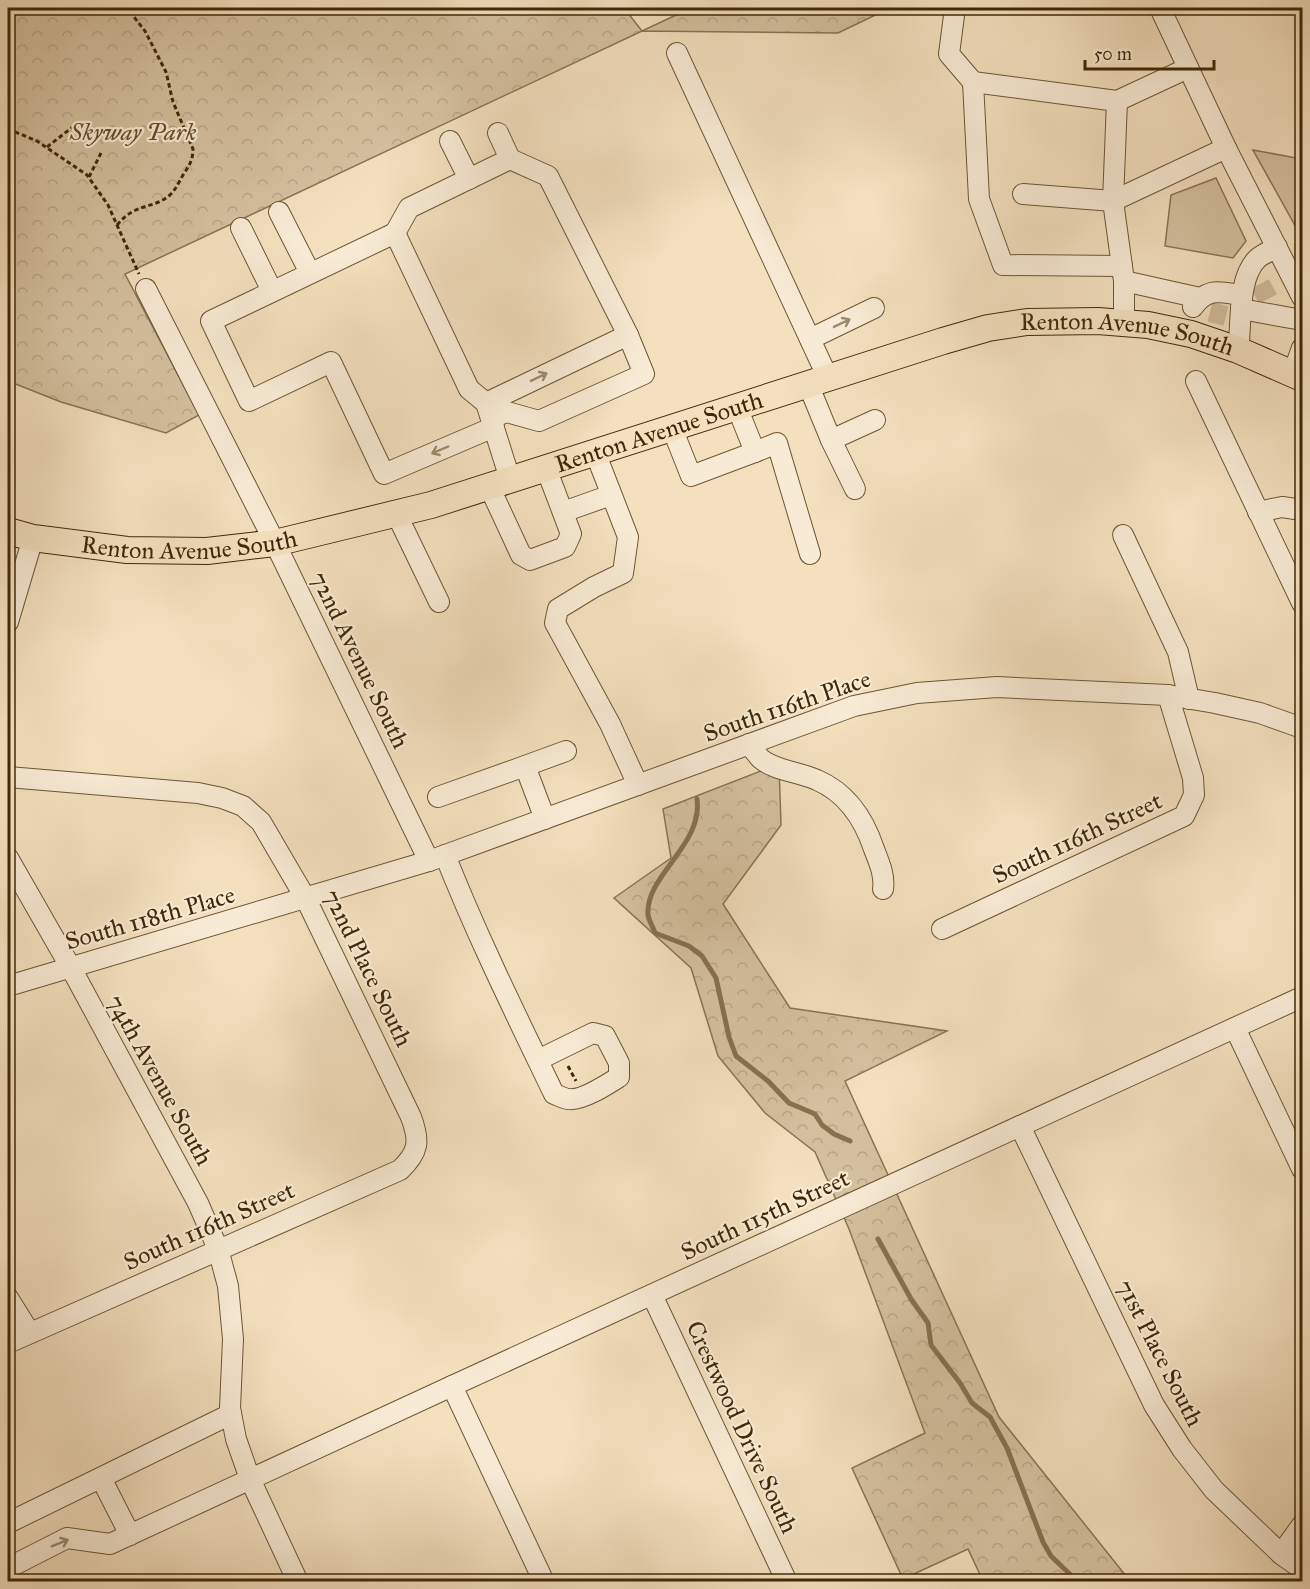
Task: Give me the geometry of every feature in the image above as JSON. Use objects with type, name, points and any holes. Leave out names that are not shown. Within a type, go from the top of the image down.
[{"type":"main road","name":"Renton Avenue South","points":[[8,531],[33,538],[127,550],[195,551],[275,543],[396,513],[500,483],[988,328],[1027,322],[1125,322],[1148,325],[1186,333],[1238,350],[1298,375]]},
{"type":"street","points":[[956,8],[949,54],[973,82],[978,199],[1003,265],[1123,273],[1222,309],[1264,291]]},
{"type":"street","points":[[1160,8],[1226,148],[1302,297]]},
{"type":"street","points":[[677,53],[810,339],[831,440],[855,489]]},
{"type":"street","points":[[973,82],[1117,101],[1188,68]]},
{"type":"street","points":[[1117,101],[1113,201],[1123,273],[1125,322]]},
{"type":"street","points":[[490,416],[507,412],[539,420],[644,374],[628,335],[548,176],[510,159],[498,133]]},
{"type":"street","points":[[450,141],[469,179]]},
{"type":"street","points":[[1023,194],[1113,201],[1226,148]]},
{"type":"street","points":[[510,159],[409,208],[395,233],[211,321],[249,401],[331,362],[384,474],[490,416],[628,335]]},
{"type":"street","points":[[279,212],[310,273]]},
{"type":"street","points":[[241,228],[272,291]]},
{"type":"street","points":[[395,233],[469,389],[490,416],[500,483],[521,555],[530,560],[565,547],[571,534],[546,468]]},
{"type":"street","points":[[1277,247],[1256,260],[1264,291],[1302,320]]},
{"type":"street","name":"72nd Avenue South","points":[[146,290],[437,858],[466,908],[538,1060]]},
{"type":"street","points":[[1186,333],[1222,309],[1264,291]]},
{"type":"street","points":[[810,339],[874,308]]},
{"type":"street","points":[[1222,309],[1238,350]]},
{"type":"street","points":[[1298,375],[1302,348]]},
{"type":"street","points":[[1196,381],[1258,512],[1295,570],[1302,603]]},
{"type":"street","points":[[737,407],[755,452]]},
{"type":"street","points":[[831,440],[875,420]]},
{"type":"street","points":[[672,428],[691,476],[777,443],[810,554]]},
{"type":"street","points":[[595,452],[628,537],[623,573],[594,587],[558,609],[555,622],[599,704],[638,785]]},
{"type":"street","points":[[563,512],[611,495]]},
{"type":"street","points":[[1258,512],[1282,507],[1302,510]]},
{"type":"street","points":[[396,513],[439,602]]},
{"type":"street","points":[[1123,535],[1178,652],[1189,699]]},
{"type":"street","points":[[8,622],[33,538]]},
{"type":"street","name":"South 116th Place","points":[[306,898],[437,858],[854,706],[917,693],[997,687],[1168,695],[1260,713],[1302,728]]},
{"type":"street","name":"South 116th Street","points":[[942,929],[1184,816],[1194,795],[1193,778],[1168,695]]},
{"type":"street","points":[[749,744],[762,760],[817,780],[839,793],[856,811],[870,838],[885,879],[882,889]]},
{"type":"street","points":[[438,798],[566,751]]},
{"type":"street","points":[[525,766],[545,819]]},
{"type":"street","name":"72nd Place South","points":[[8,777],[206,795],[243,806],[261,822],[306,898],[411,1117],[418,1142]]},
{"type":"street","name":"74th Avenue South","points":[[8,858],[71,968],[198,1203],[218,1249],[228,1286],[233,1339],[231,1414],[236,1439],[250,1479],[298,1581]]},
{"type":"street","name":"South 118th Place","points":[[8,986],[306,898]]},
{"type":"street","name":"South 115th Street","points":[[8,1568],[67,1538],[110,1544],[1302,997]]},
{"type":"street","points":[[1236,1028],[1302,1169]]},
{"type":"street","name":"71st Place South","points":[[1020,1126],[1154,1405],[1182,1449],[1214,1490],[1281,1554],[1302,1569]]},
{"type":"street","name":"South 116th Street","points":[[8,1343],[400,1170],[412,1158],[418,1142]]},
{"type":"street","name":"Crestwood Drive South","points":[[652,1295],[787,1581]]},
{"type":"street","points":[[8,1298],[30,1333]]},
{"type":"street","points":[[452,1386],[544,1581]]},
{"type":"street","points":[[8,1523],[231,1414]]},
{"type":"street","points":[[101,1478],[130,1535]]},
{"type":"street","points":[[1281,1554],[1302,1525]]},
{"type":"path","points":[[8,13],[14,8]]},
{"type":"path","points":[[117,225],[131,212],[170,194],[188,167],[193,154],[173,102],[166,72],[145,31],[127,8]]},
{"type":"path","points":[[47,147],[74,126]]},
{"type":"path","points":[[8,129],[47,147],[89,177],[108,205],[146,290]]},
{"type":"path","points":[[89,177],[101,153]]},
{"type":"path","points":[[564,1058],[580,1088]]},
{"type":"green space","name":"Skyway Park","points":[[8,8],[624,8],[642,31],[125,274],[199,415],[166,433],[61,402],[8,381]]},
{"type":"green space","points":[[691,8],[890,8],[838,33],[642,31]]},
{"type":"green space","points":[[1253,150],[1302,159],[1302,238]]},
{"type":"green space","points":[[1216,178],[1246,241],[1233,258],[1165,246],[1171,195]]},
{"type":"green space","points":[[779,764],[781,825],[723,904],[790,1008],[947,1031],[845,1081],[999,1417],[1130,1581],[983,1581],[968,1549],[903,1579],[852,1468],[925,1433],[849,1229],[815,1152],[765,1113],[718,1056],[691,968],[614,898],[671,858],[663,809]]},
{"type":"waterway","points":[[697,799],[696,816],[691,831],[649,900],[649,920],[655,933],[689,946],[702,956],[716,978],[729,1037],[736,1056],[768,1081],[789,1103],[815,1114],[822,1125],[834,1134],[850,1141]]},
{"type":"waterway","points":[[878,1239],[911,1299],[928,1323],[931,1345],[972,1403],[990,1417],[1007,1448],[1043,1542],[1051,1556],[1078,1582]]},
{"type":"tunnel","points":[[1260,284],[1268,299]]},
{"type":"tunnel","points":[[1210,312],[1226,316]]}]
